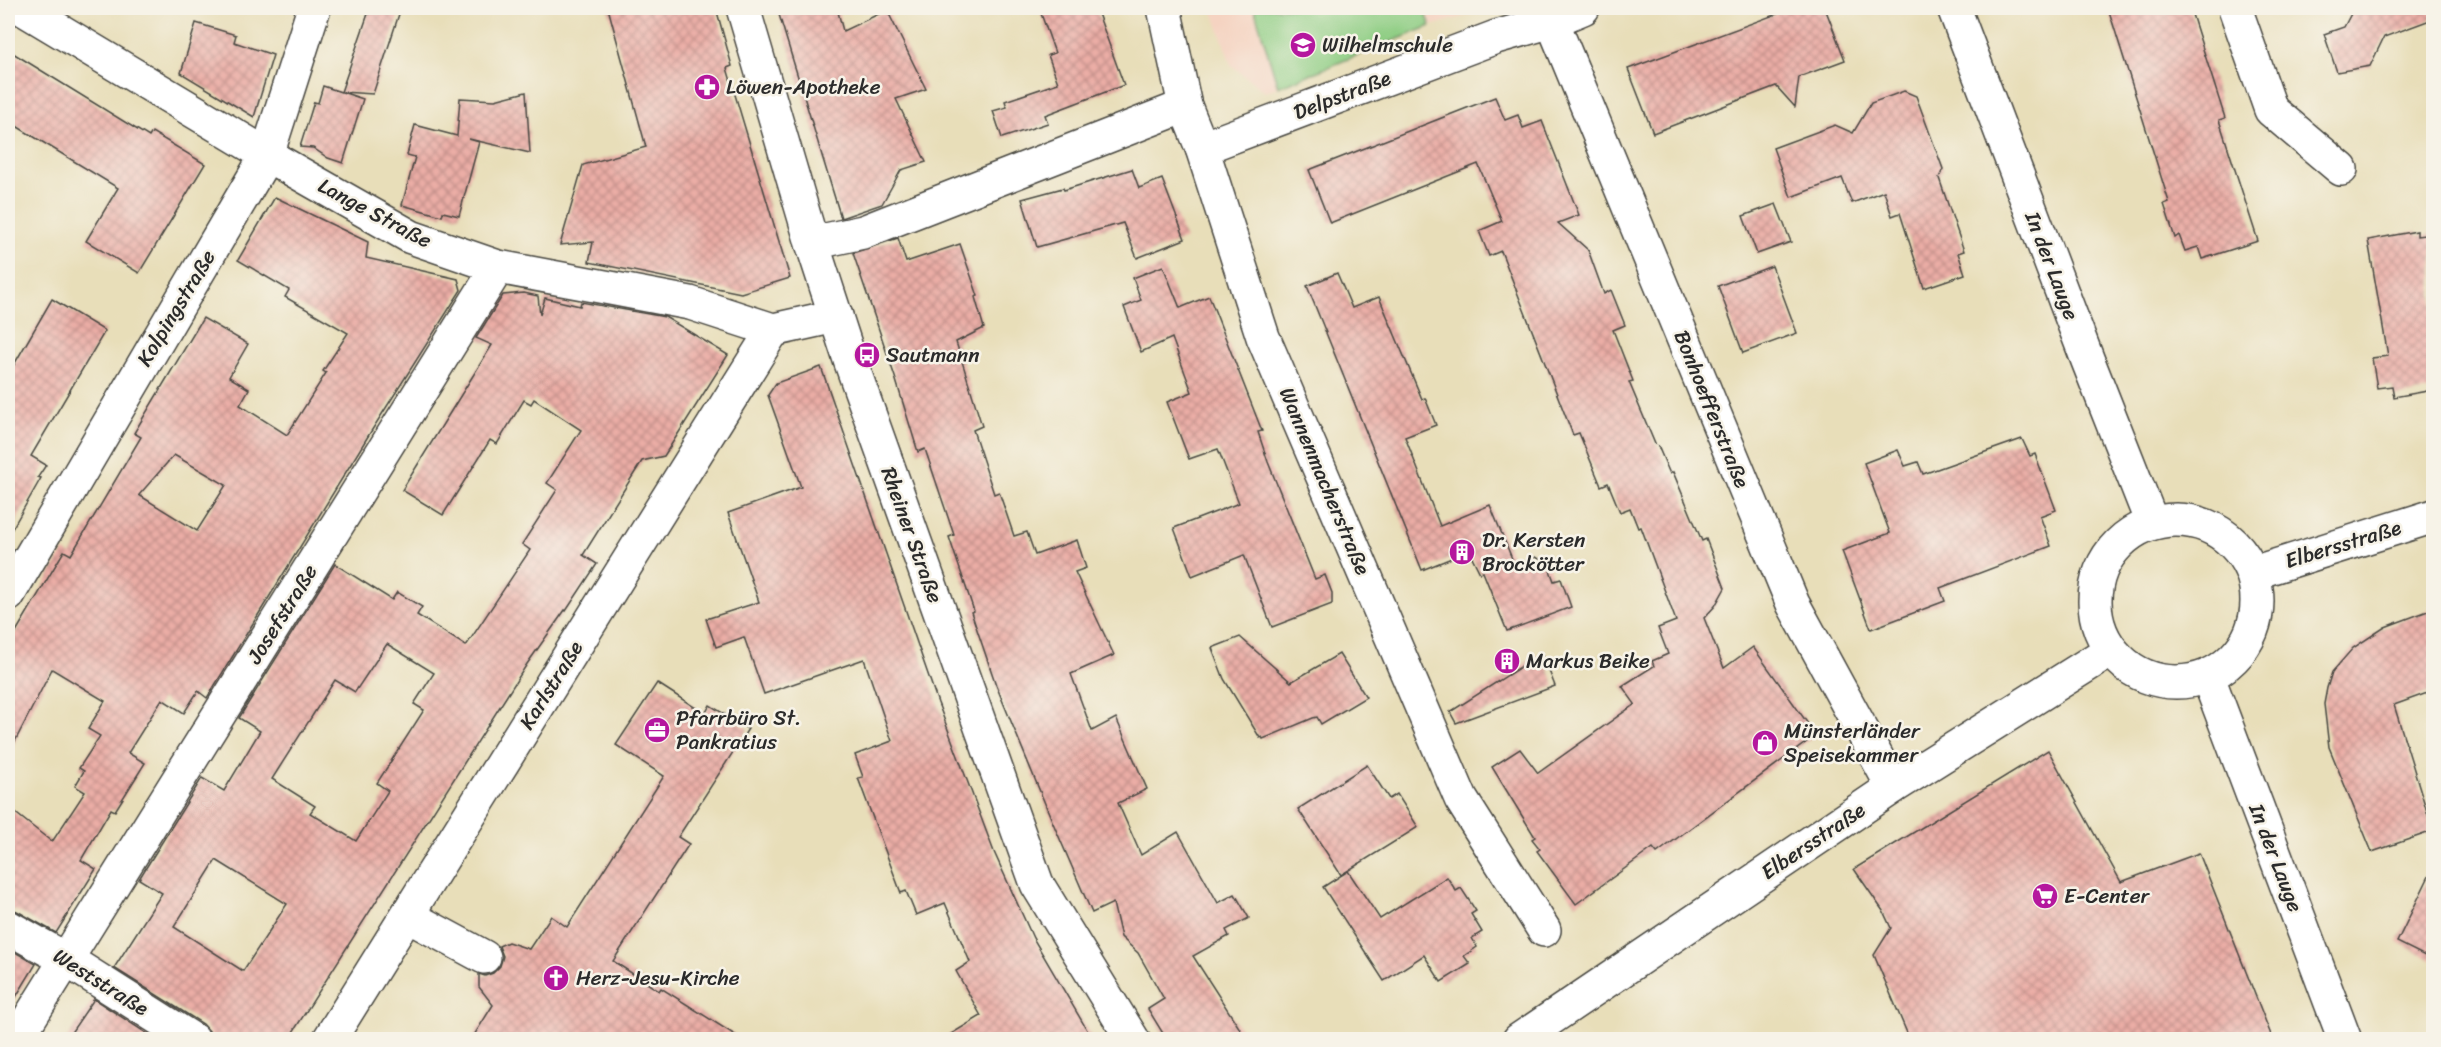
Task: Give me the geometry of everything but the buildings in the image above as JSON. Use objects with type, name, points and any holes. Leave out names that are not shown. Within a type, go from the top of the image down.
[{"type":"street","name":"Lange Straße","points":[[22,8],[411,237],[498,267],[690,303],[773,330]]},
{"type":"street","name":"Kolpingstraße","points":[[8,595],[267,154],[314,8]]},
{"type":"street","name":"Rheiner Straße","points":[[743,8],[812,243],[836,316],[1036,884],[1133,1040]]},
{"type":"street","name":"Wannenmacherstraße","points":[[1164,8],[1185,106],[1202,148],[1263,337],[1461,799],[1544,930]]},
{"type":"street","name":"Delpstraße","points":[[1202,148],[1496,37],[1552,21],[1583,8]]},
{"type":"street","name":"In der Lauge","points":[[1954,8],[2152,523]]},
{"type":"street","points":[[2235,8],[2271,110],[2341,169]]},
{"type":"street","name":"Bonhoefferstraße","points":[[1552,21],[1793,604],[1893,787]]},
{"type":"street","points":[[812,243],[862,232],[1185,106]]},
{"type":"street","name":"Josefstraße","points":[[16,1040],[498,267]]},
{"type":"street","points":[[773,330],[836,316]]},
{"type":"street","name":"Karlstraße","points":[[329,1040],[773,330]]},
{"type":"street","name":"Elbersstraße","points":[[2253,573],[2433,516]]},
{"type":"street","points":[[2177,519],[2201,523],[2223,534],[2241,552],[2253,573],[2258,593],[2257,614],[2251,634],[2241,652],[2226,666],[2208,677],[2181,683],[2155,680],[2130,668],[2111,650],[2100,630],[2094,608],[2095,586],[2102,565],[2115,546],[2132,532],[2152,523],[2177,519]]},
{"type":"street","name":"Elbersstraße","points":[[1519,1040],[1893,787],[2111,650]]},
{"type":"street","name":"In der Lauge","points":[[2208,677],[2345,1040]]},
{"type":"street","points":[[408,916],[484,957]]},
{"type":"street","name":"Weststraße","points":[[8,927],[67,960],[193,1040]]},
{"type":"shaded area","name":"Wilhelmschule","points":[[1212,8],[1494,8],[1431,26],[1265,92],[1231,65]]},
{"type":"green space","name":"Wilhelmschule","points":[[1254,8],[1424,8],[1431,26],[1278,87]]},
{"type":"place","name":"Wilhelmschule","points":[[1303,45]]},
{"type":"place","name":"Löwen-Apotheke","points":[[707,87]]},
{"type":"place","name":"Sautmann","points":[[867,355]]},
{"type":"place","name":"Dr. Kersten Brockötter","points":[[1462,552]]},
{"type":"place","name":"Markus Beike","points":[[1507,661]]},
{"type":"place","name":"Pfarrbüro St. Pankratius","points":[[657,730]]},
{"type":"place","name":"Münsterländer Speisekammer","points":[[1765,743]]},
{"type":"place","name":"E-Center","points":[[2045,896]]},
{"type":"place","name":"Herz-Jesu-Kirche","points":[[556,978]]}]
